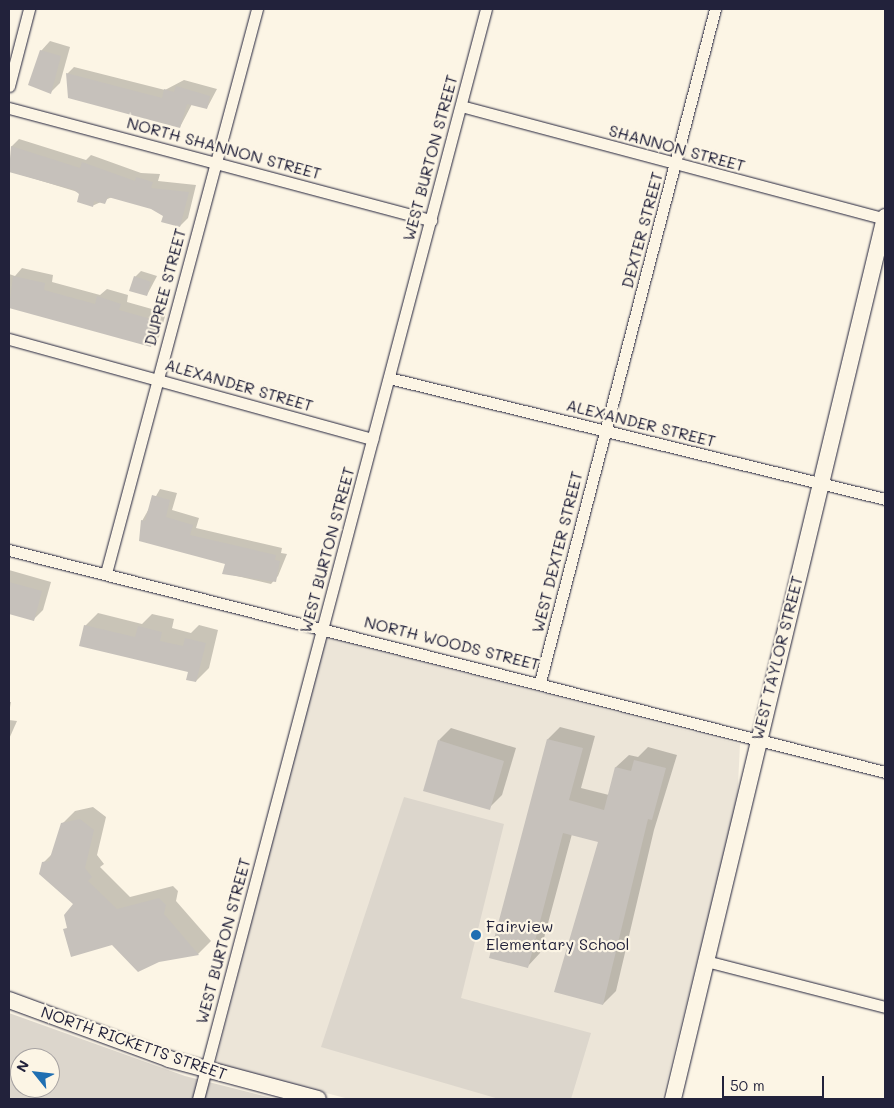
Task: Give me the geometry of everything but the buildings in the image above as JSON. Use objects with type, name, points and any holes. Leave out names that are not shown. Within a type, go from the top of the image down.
[{"type":"main road","name":"WEST TAYLOR STREET","points":[[673,1099],[757,740],[885,218]]},
{"type":"main road","name":"NORTH RICKETTS STREET","points":[[9,1000],[205,1070],[318,1099]]},
{"type":"street","points":[[9,82],[29,9]]},
{"type":"street","name":"DUPREE STREET","points":[[106,573],[257,9]]},
{"type":"street","name":"WEST BURTON STREET","points":[[198,1099],[486,9]]},
{"type":"street","name":"DEXTER STREET","points":[[605,430],[677,166],[715,9]]},
{"type":"street","name":"SHANNON STREET","points":[[460,106],[677,166],[885,218]]},
{"type":"street","name":"NORTH SHANNON STREET","points":[[9,108],[430,220]]},
{"type":"street","name":"ALEXANDER STREET","points":[[9,339],[373,439]]},
{"type":"street","name":"ALEXANDER STREET","points":[[389,378],[885,499]]},
{"type":"street","name":"WEST DEXTER STREET","points":[[540,682],[605,430]]},
{"type":"street","name":"NORTH WOODS STREET","points":[[9,550],[323,627],[885,772]]},
{"type":"street","points":[[706,961],[885,1007]]},
{"type":"shaded area","name":"Fairview Elementary School","points":[[325,637],[740,744],[737,805],[662,1099],[349,1099],[215,1064]]},
{"type":"shaded area","points":[[404,797],[504,824],[461,998],[591,1033],[571,1099],[499,1099],[321,1047]]},
{"type":"shaded area","points":[[9,1013],[185,1076],[276,1099],[9,1099]]},
{"type":"place","name":"Fairview Elementary School","points":[[476,935]]}]
